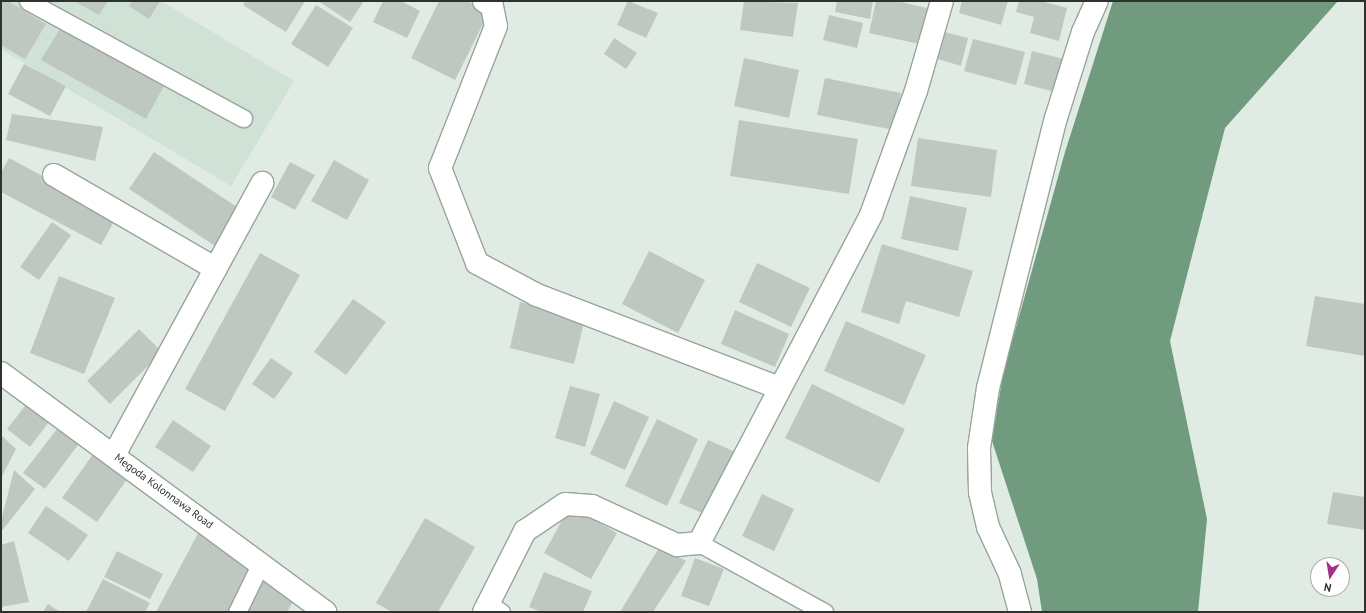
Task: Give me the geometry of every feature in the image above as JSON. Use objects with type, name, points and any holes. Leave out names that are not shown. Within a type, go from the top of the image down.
[{"type":"street","points":[[484,1],[492,6],[496,26],[440,168],[477,263],[537,295],[779,388]]},
{"type":"street","points":[[491,609],[525,531],[565,504],[592,506],[677,545],[699,543],[871,215],[916,91],[942,1]]},
{"type":"street","points":[[1020,612],[1010,574],[988,528],[980,492],[979,448],[988,388],[1056,118],[1083,32],[1097,1]]},
{"type":"street","points":[[54,175],[216,269]]},
{"type":"street","points":[[114,455],[262,183]]},
{"type":"street","name":"Megoda Kolonnawa Road","points":[[1,373],[261,563],[320,610]]},
{"type":"lane","points":[[28,1],[243,118]]},
{"type":"lane","points":[[699,543],[824,612]]},
{"type":"lane","points":[[237,612],[261,563]]},
{"type":"shaded area","points":[[1,1],[161,1],[294,81],[231,186],[1,49]]},
{"type":"shaded area","points":[[1113,1],[1338,1],[1225,128],[1170,341],[1207,519],[1198,612],[1042,612],[1037,579],[992,441],[1003,374],[1065,152]]},
{"type":"building","points":[[1,1],[8,1],[46,24],[25,59],[1,45]]},
{"type":"building","points":[[74,1],[108,1],[99,15]]},
{"type":"building","points":[[132,1],[160,1],[149,19],[129,6]]},
{"type":"building","points":[[245,1],[305,1],[286,32],[243,5]]},
{"type":"building","points":[[318,1],[364,1],[350,22]]},
{"type":"building","points":[[383,1],[401,1],[420,11],[407,38],[373,22]]},
{"type":"building","points":[[439,1],[468,1],[489,12],[455,80],[411,58]]},
{"type":"building","points":[[628,1],[658,13],[646,38],[617,25]]},
{"type":"building","points":[[744,1],[798,3],[793,37],[740,30]]},
{"type":"building","points":[[837,1],[873,1],[870,19],[835,12]]},
{"type":"building","points":[[876,1],[897,1],[931,9],[924,45],[869,33]]},
{"type":"building","points":[[962,1],[1008,1],[1001,25],[959,13]]},
{"type":"building","points":[[1019,1],[1041,1],[1067,8],[1059,41],[1030,33],[1034,17],[1016,12]]},
{"type":"building","points":[[316,5],[353,28],[328,67],[291,44]]},
{"type":"building","points":[[829,15],[863,23],[857,48],[823,40]]},
{"type":"building","points":[[60,29],[164,86],[146,119],[41,60]]},
{"type":"building","points":[[945,32],[968,38],[961,66],[938,59]]},
{"type":"building","points":[[614,38],[637,53],[626,69],[604,54]]},
{"type":"building","points":[[973,39],[1025,52],[1016,85],[964,71]]},
{"type":"building","points":[[1032,51],[1064,59],[1055,92],[1024,84]]},
{"type":"building","points":[[744,58],[799,70],[789,118],[734,106]]},
{"type":"building","points":[[24,64],[66,86],[50,116],[8,94]]},
{"type":"building","points":[[825,78],[901,93],[894,130],[817,115]]},
{"type":"building","points":[[12,114],[103,127],[95,161],[6,140]]},
{"type":"building","points":[[739,120],[858,139],[849,194],[730,176]]},
{"type":"building","points":[[918,138],[997,150],[991,197],[911,186]]},
{"type":"building","points":[[154,152],[243,211],[218,248],[129,189]]},
{"type":"building","points":[[9,158],[117,216],[101,245],[1,192],[1,173]]},
{"type":"building","points":[[334,160],[369,180],[347,220],[311,201]]},
{"type":"building","points":[[290,162],[315,175],[295,210],[271,197]]},
{"type":"building","points":[[910,196],[967,208],[958,251],[901,239]]},
{"type":"building","points":[[52,222],[71,235],[39,280],[20,267]]},
{"type":"building","points":[[882,244],[973,271],[959,317],[906,301],[899,324],[861,312]]},
{"type":"building","points":[[649,251],[705,280],[678,333],[622,304]]},
{"type":"building","points":[[260,253],[300,275],[225,411],[185,389]]},
{"type":"building","points":[[757,263],[810,288],[791,327],[739,302]]},
{"type":"building","points":[[59,276],[115,298],[84,374],[30,353]]},
{"type":"building","points":[[1315,296],[1365,304],[1365,356],[1306,346]]},
{"type":"building","points":[[353,299],[386,322],[346,375],[314,352]]},
{"type":"building","points":[[520,302],[585,318],[574,364],[510,348]]},
{"type":"building","points":[[735,310],[789,334],[775,367],[721,344]]},
{"type":"building","points":[[846,321],[926,355],[904,405],[824,371]]},
{"type":"building","points":[[139,329],[162,352],[110,404],[87,381]]},
{"type":"building","points":[[271,358],[293,373],[274,399],[252,384]]},
{"type":"building","points":[[812,384],[905,429],[879,483],[785,438]]},
{"type":"building","points":[[570,386],[600,394],[585,447],[555,438]]},
{"type":"building","points":[[29,401],[52,418],[30,447],[7,429]]},
{"type":"building","points":[[614,401],[649,417],[625,470],[590,454]]},
{"type":"building","points":[[657,419],[698,439],[667,506],[625,486]]},
{"type":"building","points":[[173,420],[211,446],[193,472],[155,447]]},
{"type":"building","points":[[57,429],[78,445],[45,489],[23,473]]},
{"type":"building","points":[[1,435],[16,449],[1,478]]},
{"type":"building","points":[[708,440],[738,453],[709,516],[679,503]]},
{"type":"building","points":[[93,454],[128,478],[97,522],[62,498]]},
{"type":"building","points":[[14,470],[35,489],[1,532],[1,521]]},
{"type":"building","points":[[1333,492],[1365,497],[1365,530],[1327,524]]},
{"type":"building","points":[[762,494],[794,509],[774,551],[742,536]]},
{"type":"building","points":[[46,506],[88,535],[69,561],[28,533]]},
{"type":"building","points":[[570,506],[617,533],[591,579],[544,553]]},
{"type":"building","points":[[425,518],[475,547],[438,612],[392,612],[376,603]]},
{"type":"building","points":[[202,526],[255,562],[228,612],[156,612]]},
{"type":"building","points":[[14,541],[29,602],[1,607],[1,545]]},
{"type":"building","points":[[660,546],[686,561],[653,612],[620,612]]},
{"type":"building","points":[[117,551],[163,574],[150,599],[104,577]]},
{"type":"building","points":[[695,558],[724,569],[709,606],[681,596]]},
{"type":"building","points":[[544,572],[592,591],[583,612],[541,612],[529,607]]},
{"type":"building","points":[[267,575],[298,593],[287,612],[246,612]]},
{"type":"building","points":[[103,579],[150,603],[145,612],[86,612]]},
{"type":"building","points":[[48,604],[60,612],[43,612]]}]
